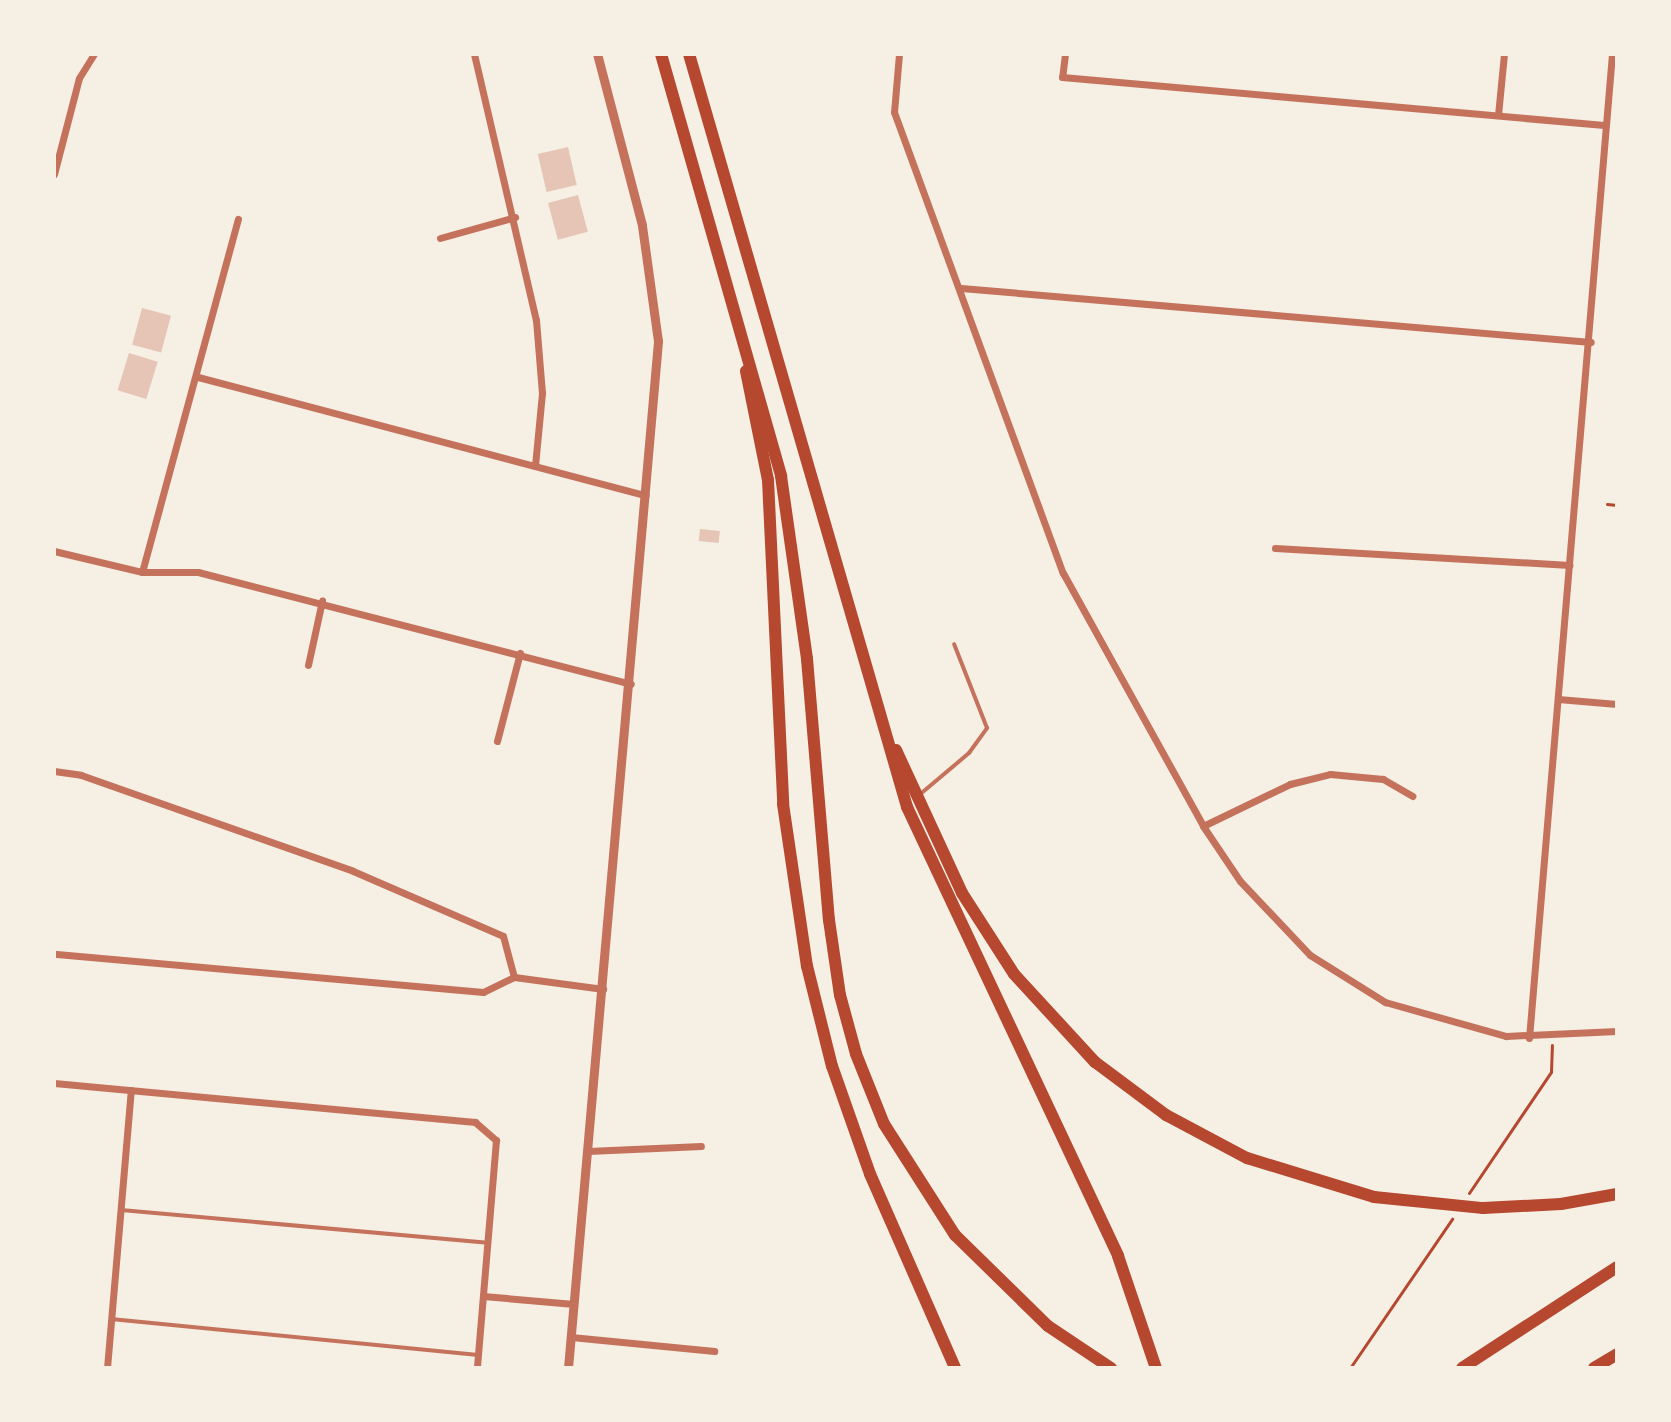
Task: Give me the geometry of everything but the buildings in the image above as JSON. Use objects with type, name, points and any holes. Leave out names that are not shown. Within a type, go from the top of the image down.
[{"type":"highway","points":[[661,54],[762,432],[773,549],[783,804],[807,966],[832,1066],[870,1174],[955,1368]]},
{"type":"highway","points":[[689,54],[878,711],[912,800],[1118,1256],[1156,1368]]},
{"type":"highway","points":[[687,147],[772,431],[788,514],[814,727],[829,920],[840,995],[856,1054],[884,1124],[955,1235],[1048,1326],[1111,1368]]},
{"type":"highway","points":[[912,800],[962,893],[1033,999],[1106,1071],[1185,1127],[1284,1172],[1374,1197],[1483,1208],[1561,1204],[1617,1194]]},
{"type":"highway","points":[[1462,1368],[1617,1267]]},
{"type":"highway","points":[[1594,1368],[1617,1354]]},
{"type":"street","points":[[54,174],[79,78],[94,54]]},
{"type":"street","points":[[474,54],[515,217],[538,334],[542,393],[535,466]]},
{"type":"street","points":[[568,1368],[631,684],[658,341],[656,301],[642,225],[597,54]]},
{"type":"street","points":[[899,54],[894,112],[1063,573],[1203,826],[1264,911],[1331,970],[1410,1011],[1460,1027],[1529,1038],[1617,1031]]},
{"type":"street","points":[[1065,54],[1062,77],[1604,125]]},
{"type":"street","points":[[1498,115],[1504,54]]},
{"type":"street","points":[[1529,1038],[1591,342],[1604,125],[1612,54]]},
{"type":"street","points":[[440,238],[515,217]]},
{"type":"street","points":[[142,572],[198,377],[238,219]]},
{"type":"street","points":[[961,288],[1591,342]]},
{"type":"street","points":[[198,377],[646,495]]},
{"type":"street","points":[[1275,548],[1570,565]]},
{"type":"street","points":[[54,551],[142,572],[198,572],[322,601],[631,684]]},
{"type":"street","points":[[308,665],[322,601]]},
{"type":"street","points":[[497,741],[520,653]]},
{"type":"street","points":[[1558,699],[1617,704]]},
{"type":"street","points":[[54,771],[81,775],[353,871],[503,936],[514,977]]},
{"type":"street","points":[[1203,826],[1290,784],[1330,774],[1383,779],[1412,796]]},
{"type":"street","points":[[54,954],[483,992],[514,977],[603,989]]},
{"type":"street","points":[[54,1083],[475,1122],[496,1140],[477,1368]]},
{"type":"street","points":[[107,1368],[131,1090]]},
{"type":"street","points":[[588,1151],[701,1146]]},
{"type":"street","points":[[483,1296],[574,1304]]},
{"type":"street","points":[[571,1337],[714,1351]]},
{"type":"lane","points":[[912,800],[969,753],[987,728],[954,644]]},
{"type":"lane","points":[[121,1210],[488,1243]]},
{"type":"lane","points":[[111,1319],[478,1355]]},
{"type":"path","points":[[1607,504],[1617,505]]},
{"type":"path","points":[[1498,1150],[1551,1072],[1553,1038]]},
{"type":"path","points":[[1350,1368],[1433,1247]]}]
